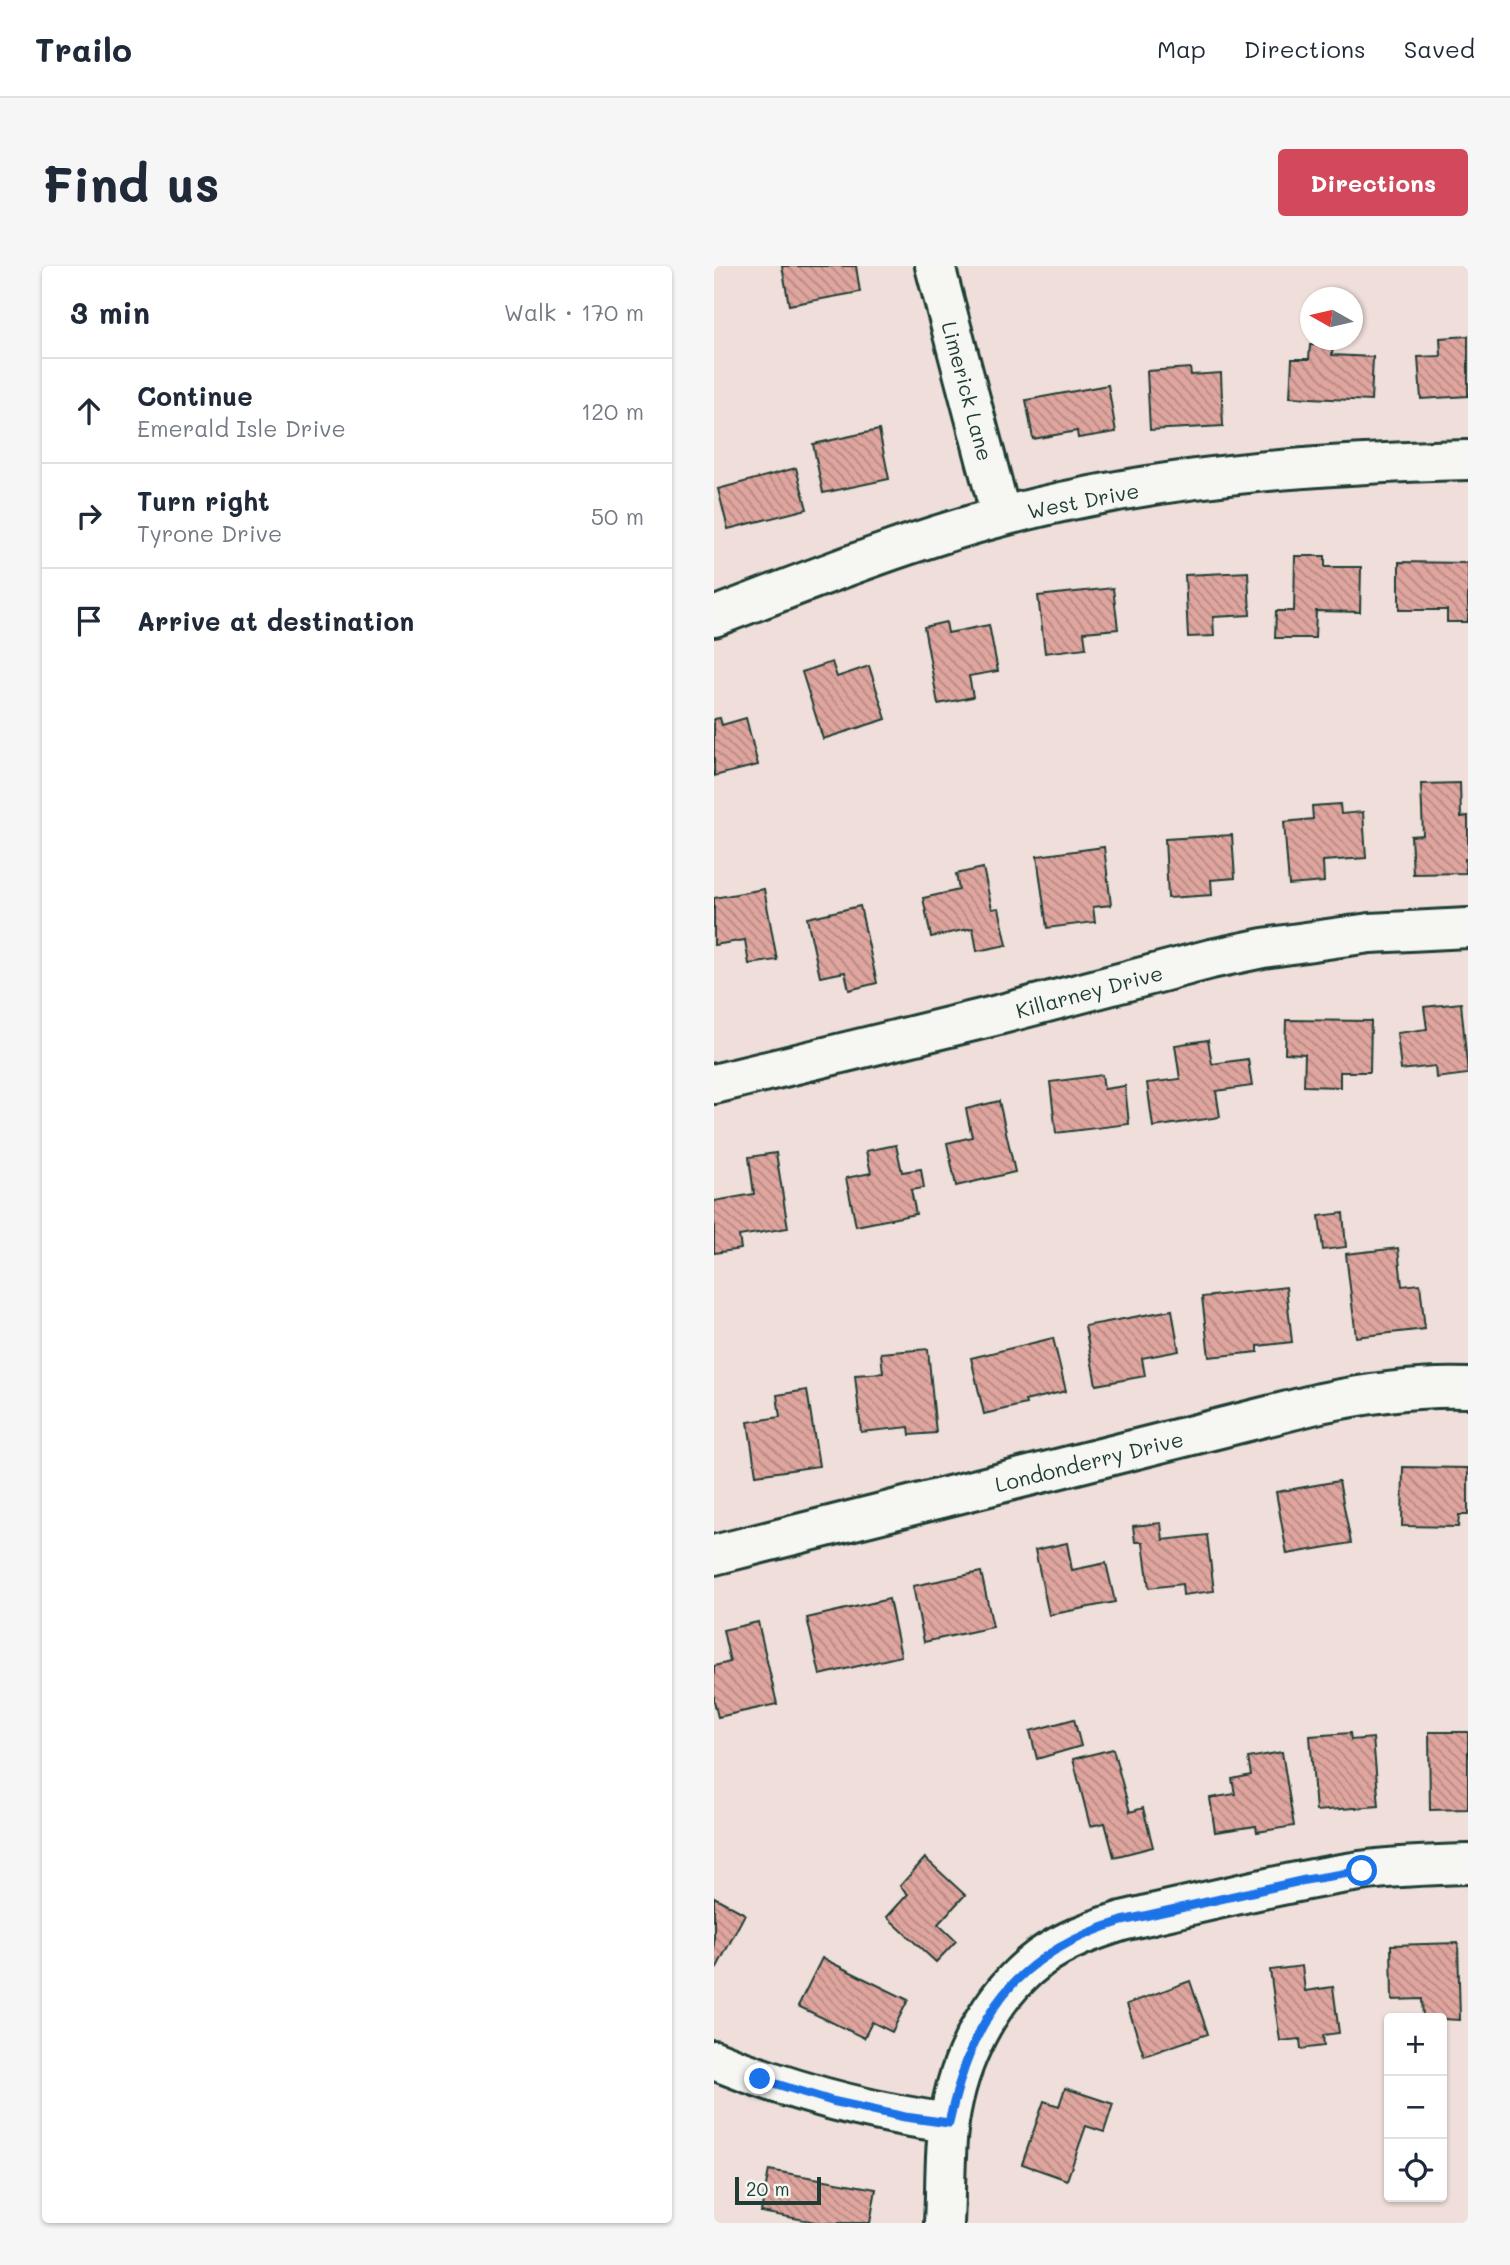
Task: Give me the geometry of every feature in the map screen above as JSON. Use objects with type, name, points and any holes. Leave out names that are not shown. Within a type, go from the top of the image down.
[{"type":"street","name":"Limerick Lane","points":[[935,266],[1001,516]]},
{"type":"street","name":"West Drive","points":[[714,617],[907,545],[1001,516],[1104,494],[1228,475],[1361,463],[1468,460]]},
{"type":"street","name":"Killarney Drive","points":[[714,1084],[994,1016],[1210,959],[1264,948],[1370,933],[1468,928]]},
{"type":"street","name":"Londonderry Drive","points":[[714,1555],[1320,1403],[1409,1389],[1468,1388]]},
{"type":"street","points":[[944,2223],[949,2123],[968,2055],[998,2000],[1041,1958],[1066,1942],[1122,1921],[1305,1880],[1407,1867],[1468,1864]]},
{"type":"street","points":[[714,2060],[760,2079],[832,2101],[905,2117],[949,2123]]},
{"type":"building","points":[[782,266],[856,266],[860,292],[789,305]]},
{"type":"building","points":[[1468,336],[1468,396],[1421,399],[1418,357],[1441,356],[1440,338]]},
{"type":"building","points":[[1310,350],[1333,350],[1332,355],[1373,357],[1371,401],[1290,397],[1292,359],[1309,359]]},
{"type":"building","points":[[1190,368],[1191,375],[1221,373],[1223,426],[1150,430],[1147,371]]},
{"type":"building","points":[[1108,385],[1116,432],[1078,438],[1077,431],[1033,439],[1026,400]]},
{"type":"building","points":[[879,430],[889,479],[823,493],[813,444]]},
{"type":"building","points":[[796,468],[807,509],[728,529],[718,489]]},
{"type":"building","points":[[1295,556],[1325,556],[1325,567],[1361,567],[1360,612],[1316,611],[1315,638],[1275,638],[1276,611],[1294,611]]},
{"type":"building","points":[[1399,562],[1468,563],[1468,622],[1447,622],[1447,610],[1399,610]]},
{"type":"building","points":[[1248,572],[1250,615],[1213,617],[1214,636],[1188,637],[1185,575]]},
{"type":"building","points":[[1113,588],[1118,629],[1084,632],[1086,648],[1045,653],[1038,596]]},
{"type":"building","points":[[946,622],[948,633],[989,625],[998,671],[969,676],[973,697],[938,704],[924,627]]},
{"type":"building","points":[[832,662],[837,677],[869,666],[886,719],[823,739],[802,672]]},
{"type":"building","points":[[720,718],[722,725],[746,718],[758,765],[714,776],[714,719]]},
{"type":"building","points":[[1460,783],[1461,817],[1468,816],[1466,873],[1413,874],[1411,836],[1423,835],[1421,784]]},
{"type":"building","points":[[1340,804],[1341,814],[1363,812],[1366,858],[1323,861],[1324,882],[1289,885],[1284,822],[1313,819],[1312,806]]},
{"type":"building","points":[[1232,835],[1235,878],[1211,880],[1212,895],[1168,898],[1165,839]]},
{"type":"building","points":[[1104,847],[1111,905],[1093,907],[1095,922],[1047,928],[1037,856]]},
{"type":"building","points":[[983,868],[992,909],[999,908],[1007,945],[977,951],[973,928],[931,937],[923,898],[959,890],[956,874]]},
{"type":"building","points":[[764,889],[777,960],[749,964],[745,940],[714,945],[714,898]]},
{"type":"building","points":[[860,906],[877,983],[849,990],[845,972],[820,977],[807,918]]},
{"type":"building","points":[[1461,1003],[1468,1074],[1436,1078],[1435,1066],[1401,1070],[1397,1033],[1427,1029],[1424,1007]]},
{"type":"building","points":[[1286,1020],[1371,1021],[1370,1072],[1340,1072],[1340,1087],[1304,1086],[1305,1054],[1285,1053]]},
{"type":"building","points":[[1208,1040],[1212,1064],[1248,1059],[1252,1086],[1216,1091],[1220,1117],[1153,1127],[1147,1083],[1180,1079],[1175,1045]]},
{"type":"building","points":[[1102,1075],[1104,1089],[1125,1086],[1129,1124],[1056,1133],[1050,1082]]},
{"type":"building","points":[[999,1101],[1015,1172],[956,1186],[947,1143],[972,1137],[966,1109]]},
{"type":"building","points":[[896,1145],[902,1172],[921,1169],[924,1188],[911,1190],[916,1214],[856,1226],[846,1178],[871,1173],[866,1151]]},
{"type":"building","points":[[776,1153],[788,1228],[739,1236],[741,1249],[714,1253],[714,1201],[754,1194],[749,1157]]},
{"type":"building","points":[[1343,1213],[1346,1247],[1323,1250],[1319,1216]]},
{"type":"building","points":[[1398,1248],[1402,1286],[1420,1284],[1425,1329],[1356,1337],[1346,1254]]},
{"type":"building","points":[[1286,1287],[1292,1342],[1258,1346],[1258,1352],[1209,1357],[1202,1297]]},
{"type":"building","points":[[1172,1310],[1179,1351],[1142,1358],[1145,1376],[1096,1385],[1085,1326]]},
{"type":"building","points":[[1053,1338],[1066,1391],[984,1414],[971,1358]]},
{"type":"building","points":[[928,1349],[936,1433],[910,1435],[909,1427],[861,1432],[855,1375],[883,1373],[881,1353]]},
{"type":"building","points":[[807,1390],[819,1466],[756,1475],[748,1422],[780,1417],[777,1395]]},
{"type":"building","points":[[1403,1467],[1468,1468],[1468,1515],[1459,1515],[1458,1527],[1402,1526]]},
{"type":"building","points":[[1339,1481],[1351,1543],[1287,1554],[1276,1492]]},
{"type":"building","points":[[1161,1523],[1163,1540],[1207,1535],[1214,1591],[1183,1595],[1182,1584],[1149,1588],[1143,1542],[1135,1542],[1133,1526]]},
{"type":"building","points":[[1067,1543],[1072,1570],[1106,1563],[1115,1602],[1049,1615],[1035,1550]]},
{"type":"building","points":[[981,1572],[993,1627],[924,1642],[913,1586]]},
{"type":"building","points":[[889,1599],[901,1656],[820,1675],[807,1618]]},
{"type":"building","points":[[758,1622],[777,1704],[718,1717],[714,1701],[714,1666],[730,1662],[723,1630]]},
{"type":"building","points":[[1074,1719],[1081,1746],[1037,1759],[1030,1731]]},
{"type":"building","points":[[1429,1732],[1468,1732],[1468,1809],[1430,1810]]},
{"type":"building","points":[[1350,1733],[1351,1740],[1373,1738],[1379,1806],[1316,1811],[1310,1736]]},
{"type":"building","points":[[1113,1749],[1130,1812],[1143,1808],[1153,1847],[1114,1857],[1105,1823],[1090,1826],[1073,1759]]},
{"type":"building","points":[[1282,1752],[1294,1826],[1257,1832],[1256,1826],[1215,1832],[1210,1798],[1235,1794],[1232,1779],[1251,1775],[1248,1758]]},
{"type":"building","points":[[925,1858],[965,1895],[938,1924],[956,1941],[936,1962],[887,1917],[908,1894],[900,1886]]},
{"type":"building","points":[[714,1897],[745,1914],[714,1973]]},
{"type":"building","points":[[1458,1943],[1460,2020],[1447,2019],[1447,2013],[1423,2013],[1422,1999],[1392,2000],[1391,1945]]},
{"type":"building","points":[[822,1958],[908,2000],[892,2032],[872,2022],[864,2038],[798,2006]]},
{"type":"building","points":[[1302,1966],[1305,1991],[1333,1987],[1339,2033],[1323,2035],[1324,2046],[1301,2049],[1300,2039],[1280,2041],[1270,1970]]},
{"type":"building","points":[[1190,1981],[1208,2034],[1144,2056],[1127,2004]]},
{"type":"building","points":[[1065,2088],[1113,2104],[1104,2132],[1086,2126],[1067,2180],[1022,2164],[1044,2101],[1059,2106]]},
{"type":"building","points":[[769,2170],[876,2189],[870,2223],[821,2223],[761,2212]]},
{"type":"route","points":[[760,2079],[832,2101],[905,2117],[949,2123],[968,2055],[998,2000],[1041,1958],[1066,1942],[1122,1921],[1305,1880],[1362,1871]]}]
